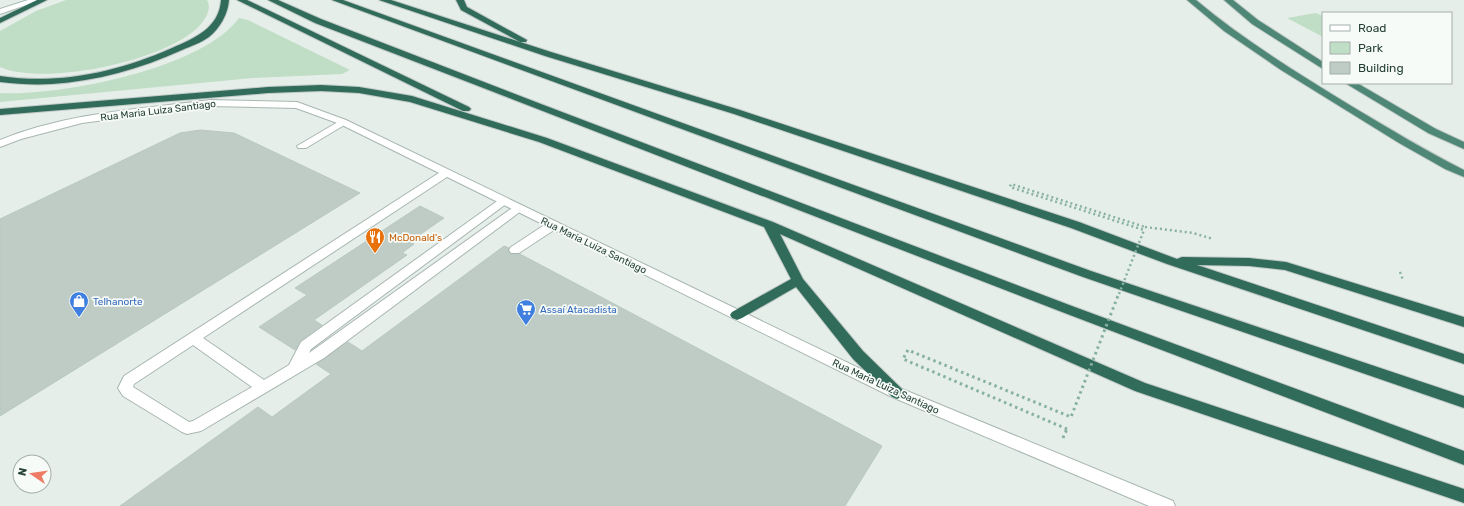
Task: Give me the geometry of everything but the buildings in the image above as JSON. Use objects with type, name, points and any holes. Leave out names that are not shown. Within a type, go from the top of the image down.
[{"type":"highway","points":[[0,21],[43,0]]},
{"type":"highway","points":[[0,79],[30,82],[59,81],[115,72],[160,57],[207,34],[217,23],[225,9],[225,0]]},
{"type":"highway","points":[[241,0],[502,126]]},
{"type":"highway","points":[[272,0],[318,21],[553,112],[1067,309],[1464,458]]},
{"type":"highway","points":[[336,0],[1087,274],[1464,402]]},
{"type":"highway","points":[[383,0],[548,54],[737,112],[1075,225],[1171,261],[1464,359]]},
{"type":"highway","points":[[460,0],[464,8],[548,54]]},
{"type":"highway","points":[[1191,0],[1242,41],[1295,76],[1430,158],[1464,174]]},
{"type":"highway","points":[[1228,0],[1256,22],[1322,65]]},
{"type":"highway","points":[[1352,84],[1432,131],[1464,146]]},
{"type":"highway","points":[[0,112],[268,90],[321,88],[359,90],[412,99],[502,126],[769,225],[1140,387],[1464,496]]},
{"type":"highway","points":[[769,225],[798,281],[858,355],[897,393]]},
{"type":"highway","points":[[1171,261],[1249,262],[1286,266],[1464,322]]},
{"type":"highway","points":[[737,315],[798,281]]},
{"type":"street","points":[[0,4],[11,0]]},
{"type":"street","points":[[0,12],[36,0]]},
{"type":"street","name":"Rua Maria Luiza Santiago","points":[[0,144],[17,137],[82,120],[210,102],[297,105],[343,122],[897,393],[1167,506]]},
{"type":"street","points":[[302,146],[343,122]]},
{"type":"street","points":[[446,173],[129,380],[125,388],[128,392],[187,428],[196,427],[319,354],[518,208]]},
{"type":"street","points":[[294,368],[306,346],[504,201]]},
{"type":"street","points":[[515,250],[553,225]]},
{"type":"street","points":[[193,338],[263,387]]},
{"type":"path","points":[[1067,429],[903,358],[908,350],[1071,417],[1144,230],[1010,187],[1011,184],[1145,227]]},
{"type":"green space","points":[[66,0],[207,0],[209,7],[208,13],[204,20],[190,34],[167,47],[139,58],[108,66],[46,74],[20,72],[0,67],[0,31],[36,11]]},
{"type":"green space","points":[[1316,13],[1322,16],[1322,36],[1287,18]]},
{"type":"green space","points":[[239,18],[248,20],[350,70],[342,74],[253,78],[0,102],[0,93],[26,93],[58,90],[93,84],[128,76],[163,65],[195,52],[221,36]]},
{"type":"place","name":"McDonald's","points":[[375,254]]},
{"type":"place","name":"Telhanorte","points":[[79,318]]},
{"type":"place","name":"Assaí Atacadista","points":[[526,326]]}]
